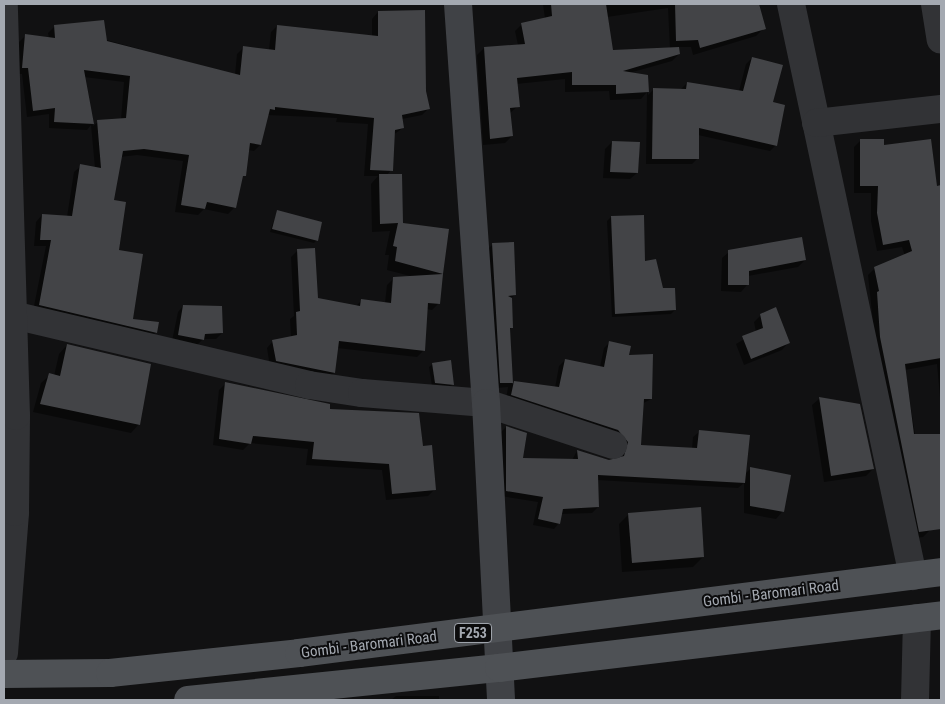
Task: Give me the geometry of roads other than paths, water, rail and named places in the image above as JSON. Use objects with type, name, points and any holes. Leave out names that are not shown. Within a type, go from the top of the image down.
[{"type":"main road","name":"Gombi - Baromari Road","points":[[4,674],[110,673],[497,630],[941,572]]},
{"type":"main road","points":[[188,700],[499,668],[929,616]]},
{"type":"street","points":[[4,4],[13,315],[15,512],[4,653]]},
{"type":"street","points":[[458,4],[486,403],[501,700]]},
{"type":"street","points":[[791,4],[913,576]]},
{"type":"street","points":[[934,4],[941,40]]},
{"type":"street","points":[[816,123],[941,109]]},
{"type":"street","points":[[13,315],[299,384],[362,394],[486,403],[613,445]]},
{"type":"street","points":[[914,700],[929,616]]}]
